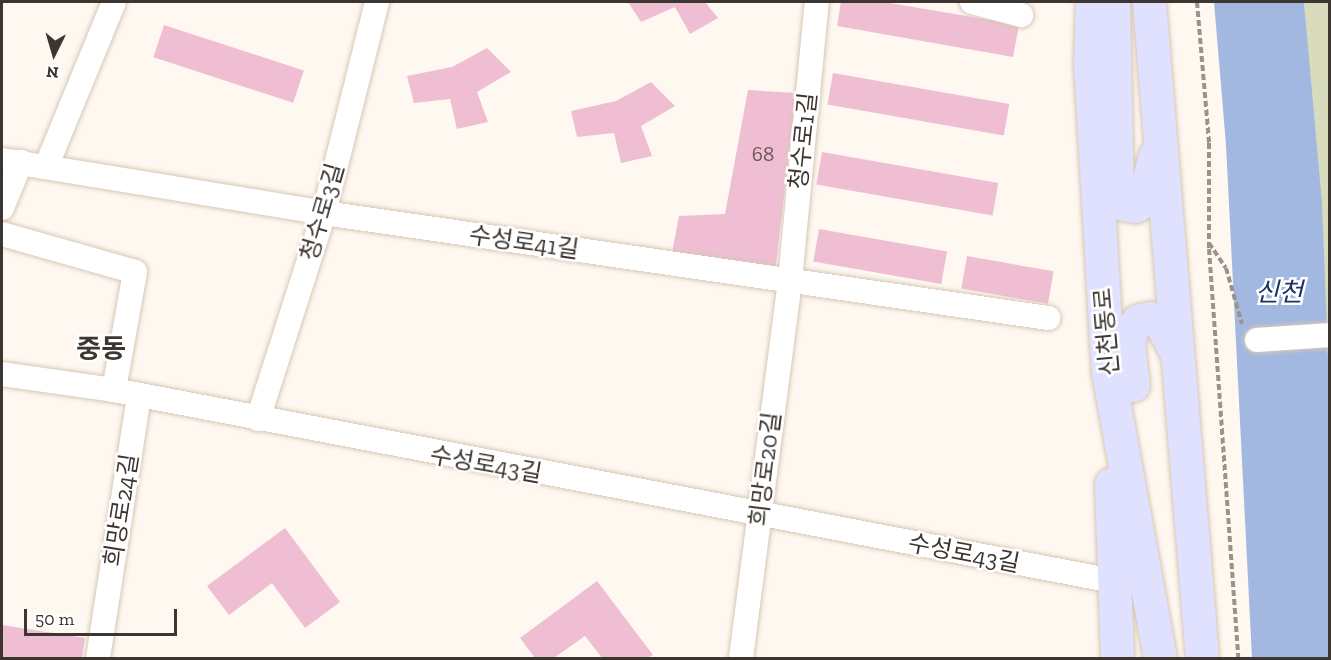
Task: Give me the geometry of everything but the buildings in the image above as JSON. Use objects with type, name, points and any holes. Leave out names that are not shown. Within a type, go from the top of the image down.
[{"type":"main road","name":"신천동로","points":[[1092,2],[1090,63],[1108,372],[1147,602],[1160,658]]},
{"type":"main road","points":[[1113,2],[1118,193],[1124,204],[1135,206],[1143,201],[1162,128]]},
{"type":"main road","points":[[1149,2],[1162,128],[1176,352],[1202,658]]},
{"type":"main road","points":[[1170,658],[1129,357],[1131,329],[1138,321],[1150,318],[1161,324],[1176,352]]},
{"type":"main road","points":[[1108,372],[1117,658]]},
{"type":"street","points":[[46,167],[114,2]]},
{"type":"street","name":"청수로3길","points":[[258,419],[324,213],[377,2]]},
{"type":"street","name":"청수로1길","points":[[790,280],[817,2]]},
{"type":"street","points":[[972,2],[1021,15]]},
{"type":"street","points":[[2,208],[11,161]]},
{"type":"street","name":"수성로41길","points":[[11,161],[324,213],[1048,318]]},
{"type":"street","points":[[2,234],[135,272],[114,390]]},
{"type":"street","name":"희망로20길","points":[[741,658],[790,280]]},
{"type":"street","points":[[1257,340],[1329,335]]},
{"type":"street","name":"수성로43길","points":[[2,374],[114,390],[139,398],[1113,581]]},
{"type":"street","name":"희망로24길","points":[[98,658],[139,398]]},
{"type":"path","points":[[1197,2],[1209,143],[1209,242],[1238,658]]},
{"type":"path","points":[[1209,242],[1226,268],[1246,340],[1257,340]]},
{"type":"green space","points":[[1304,2],[1329,2],[1329,360],[1325,326]]},
{"type":"water","name":"신천","points":[[1214,2],[1304,2],[1322,203],[1329,383],[1329,658],[1252,658],[1226,145]]},
{"type":"district","name":"중동","points":[[101,350]]}]
